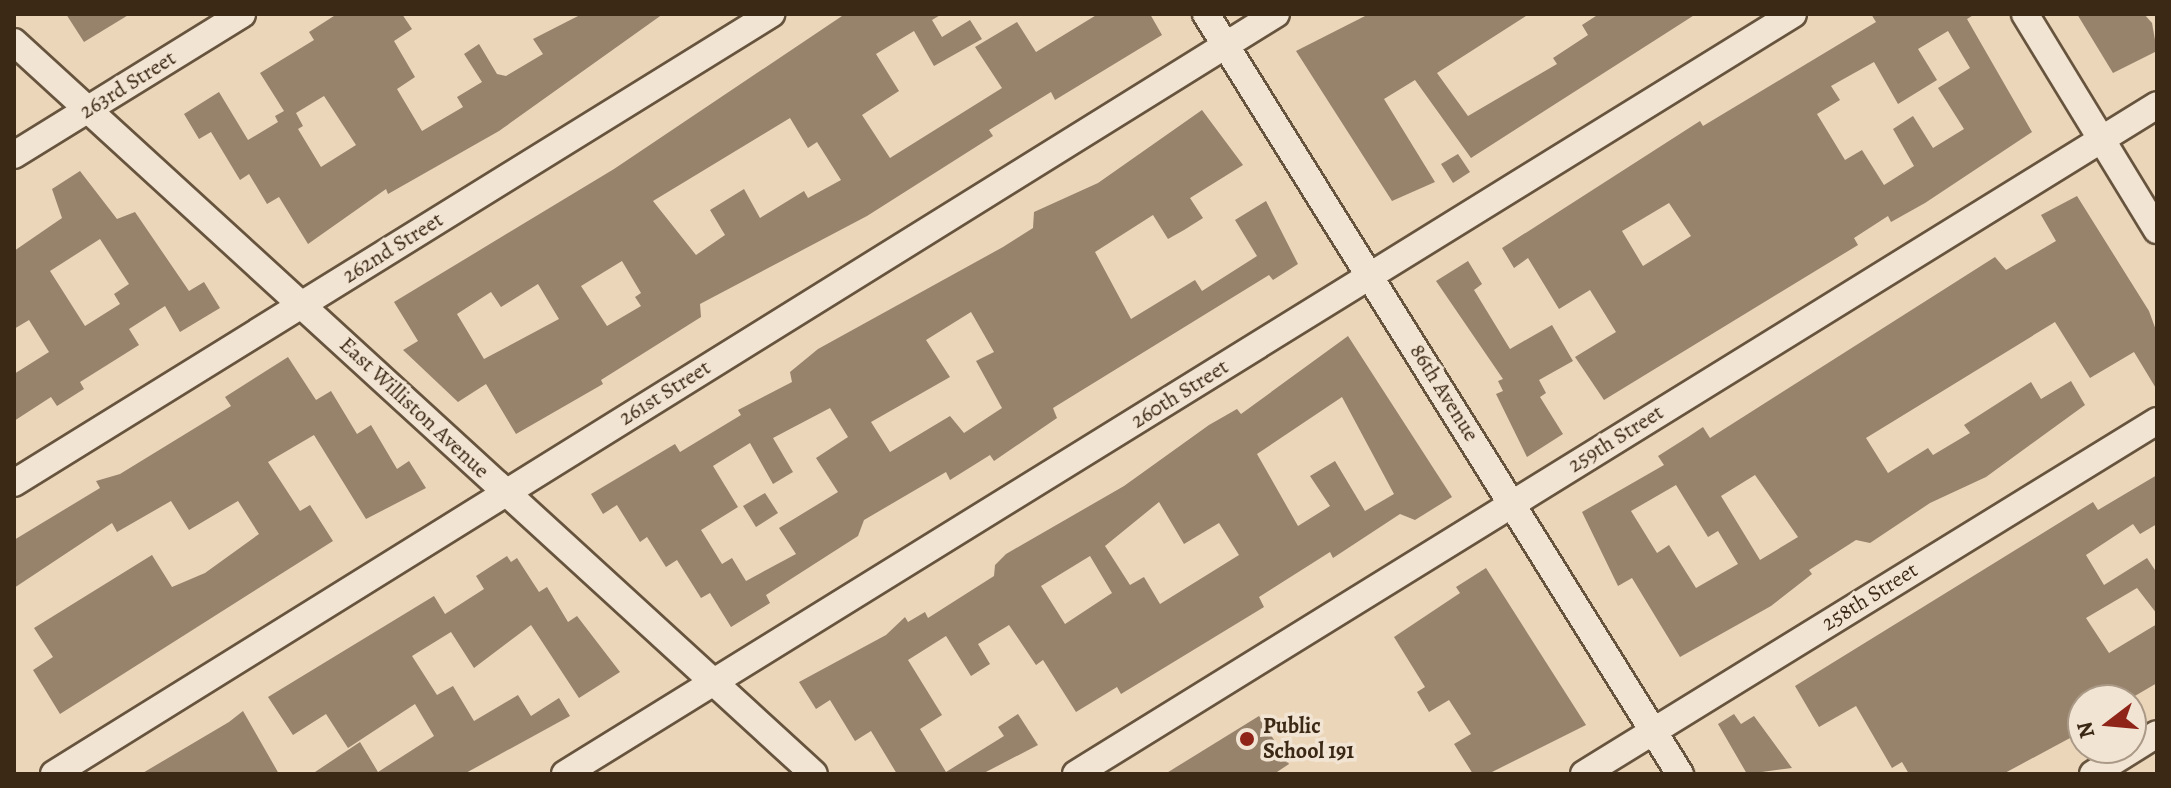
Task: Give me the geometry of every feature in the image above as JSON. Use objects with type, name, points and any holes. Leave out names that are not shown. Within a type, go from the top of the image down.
[{"type":"street","name":"263rd Street","points":[[14,155],[242,14]]},
{"type":"street","name":"262nd Street","points":[[14,483],[771,14]]},
{"type":"street","name":"86th Avenue","points":[[1206,14],[1680,774]]},
{"type":"street","name":"261st Street","points":[[54,774],[1276,14]]},
{"type":"street","name":"260th Street","points":[[565,774],[1793,14]]},
{"type":"street","points":[[2025,14],[2157,230]]},
{"type":"street","name":"East Williston Avenue","points":[[14,42],[814,774]]},
{"type":"street","name":"259th Street","points":[[1076,774],[2157,105]]},
{"type":"street","name":"258th Street","points":[[1584,774],[2157,421]]},
{"type":"street","points":[[2093,774],[2157,734]]},
{"type":"building","points":[[66,14],[130,14],[84,42]]},
{"type":"building","points":[[337,14],[402,14],[412,29],[394,41],[415,77],[397,89],[422,131],[463,107],[457,97],[482,82],[464,54],[479,44],[497,74],[506,76],[543,54],[533,39],[582,14],[663,14],[499,131],[388,194],[386,189],[308,244],[279,197],[267,204],[249,174],[240,180],[211,132],[199,139],[184,114],[219,92],[248,140],[278,122],[275,116],[284,111],[260,73],[314,40],[309,32]],"holes":[[[324,96],[356,145],[321,167],[298,129],[303,126],[296,113]]]},
{"type":"building","points":[[845,14],[942,14],[932,20],[942,37],[970,20],[982,39],[934,66],[914,31],[876,54],[899,91],[862,115],[890,158],[1002,88],[975,47],[1017,22],[1036,52],[1098,14],[1150,14],[1162,35],[1055,100],[1051,92],[989,130],[993,136],[867,216],[700,304],[701,317],[601,380],[603,384],[516,434],[486,384],[458,402],[403,350],[418,341],[394,302],[614,169]],"holes":[[[790,118],[808,148],[817,142],[841,180],[808,198],[804,191],[760,218],[744,189],[710,210],[725,235],[696,255],[653,201]],[[622,261],[641,293],[635,297],[641,306],[607,326],[581,286]],[[538,284],[559,319],[484,359],[457,314],[491,292],[501,307]]]},
{"type":"building","points":[[1369,14],[1529,14],[1437,73],[1468,116],[1557,64],[1553,58],[1588,35],[1582,25],[1599,14],[1696,14],[1471,158],[1415,80],[1384,99],[1435,182],[1392,201],[1296,51]]},
{"type":"building","points":[[1871,14],[1975,14],[1967,19],[2032,132],[1925,203],[1891,222],[1888,216],[1854,238],[1858,245],[1604,400],[1575,357],[1616,332],[1590,290],[1559,309],[1528,258],[1514,268],[1502,248],[1700,121],[1703,126],[1876,22]],"holes":[[[1948,31],[1970,68],[1938,88],[1964,129],[1933,148],[1913,116],[1893,129],[1914,166],[1884,185],[1862,150],[1845,160],[1817,114],[1840,100],[1831,86],[1874,62],[1898,104],[1937,80],[1918,49]],[[1669,203],[1691,236],[1643,266],[1622,231]]]},
{"type":"building","points":[[2077,14],[2144,14],[2152,23],[2157,51],[2113,73]]},
{"type":"building","points":[[1202,110],[1243,165],[1190,198],[1203,218],[1184,230],[1168,239],[1153,215],[1095,252],[1131,319],[1195,280],[1202,291],[1257,256],[1235,220],[1266,201],[1298,264],[1273,280],[1269,275],[1053,408],[1057,418],[994,461],[990,455],[950,480],[946,472],[864,520],[858,536],[766,595],[770,603],[731,627],[710,593],[701,598],[677,560],[666,567],[647,537],[640,542],[617,505],[603,514],[591,494],[675,444],[680,452],[741,415],[738,410],[792,382],[790,372],[818,349],[1033,228],[1034,212],[1098,183]],"holes":[[[971,312],[994,352],[976,361],[1002,408],[964,433],[950,416],[890,452],[871,422],[950,377],[926,340]],[[830,408],[848,437],[816,458],[838,492],[779,528],[796,554],[746,581],[732,558],[722,564],[701,530],[738,507],[713,466],[750,443],[773,484],[793,472],[773,438]]]},
{"type":"building","points":[[1458,154],[1470,172],[1453,183],[1441,164]]},
{"type":"building","points":[[80,171],[117,219],[135,212],[189,291],[204,282],[220,308],[180,332],[165,306],[129,329],[139,345],[80,382],[84,389],[57,406],[51,397],[14,421],[14,374],[49,352],[29,320],[14,329],[14,251],[62,218],[52,189]],"holes":[[[100,239],[129,284],[114,294],[120,304],[85,326],[50,271]]]},
{"type":"building","points":[[2077,196],[2149,311],[2157,333],[2157,390],[2134,352],[2090,378],[2055,322],[1866,438],[1888,473],[1928,448],[1933,455],[1970,433],[1964,425],[2031,382],[2041,399],[2071,381],[2085,405],[1986,477],[1930,503],[1870,543],[1856,540],[1809,570],[1812,574],[1771,606],[1680,657],[1632,578],[1618,586],[1582,512],[1664,465],[1658,456],[1703,427],[1710,438],[1995,257],[2006,270],[2056,241],[2041,215]],"holes":[[[1755,475],[1798,537],[1760,560],[1721,496]],[[1676,485],[1708,537],[1718,531],[1738,564],[1696,588],[1669,545],[1657,553],[1631,511]]]},
{"type":"building","points":[[1468,261],[1482,284],[1474,290],[1510,349],[1552,325],[1573,361],[1539,380],[1546,393],[1540,397],[1563,434],[1527,457],[1496,394],[1503,391],[1498,381],[1503,379],[1436,281]]},
{"type":"building","points":[[1348,336],[1452,497],[1415,520],[1400,514],[1333,558],[1330,552],[1259,597],[1264,607],[1121,694],[1117,687],[1076,712],[1043,660],[1036,665],[1009,625],[978,644],[990,664],[971,676],[946,636],[908,660],[942,715],[920,729],[946,772],[1004,736],[998,727],[1018,714],[1038,745],[982,774],[897,774],[871,731],[855,741],[830,700],[816,709],[799,682],[886,635],[905,617],[908,622],[925,612],[928,618],[994,576],[995,565],[1006,554],[1124,486],[1209,425],[1237,409],[1241,414]],"holes":[[[1342,397],[1394,494],[1365,511],[1335,461],[1310,476],[1330,506],[1298,526],[1257,454]],[[1159,502],[1184,544],[1219,523],[1239,555],[1160,604],[1144,577],[1130,585],[1105,546]],[[1090,556],[1112,593],[1065,624],[1041,586]]]},
{"type":"building","points":[[288,357],[316,400],[331,391],[357,434],[371,425],[397,469],[409,461],[426,488],[366,519],[314,435],[268,462],[300,511],[310,505],[333,541],[60,714],[33,670],[53,657],[34,628],[152,555],[172,587],[205,573],[259,534],[238,501],[189,530],[171,501],[117,532],[112,523],[14,588],[14,540],[100,488],[96,481],[120,474],[231,406],[225,397]]},
{"type":"building","points":[[2157,475],[2157,524],[2140,534],[2133,524],[2086,555],[2104,585],[2147,558],[2157,573],[2157,614],[2137,588],[2086,618],[2109,653],[2157,624],[2157,683],[2147,689],[2147,684],[2067,684],[2067,740],[2003,774],[1909,774],[1902,762],[1892,768],[1856,706],[1819,727],[1795,686],[2093,502],[2098,510]]},
{"type":"building","points":[[765,493],[778,513],[756,527],[743,506]]},
{"type":"building","points":[[507,556],[511,562],[517,558],[539,592],[547,587],[568,622],[577,616],[620,672],[579,698],[531,625],[474,668],[451,632],[412,656],[437,695],[453,686],[474,721],[518,695],[531,716],[559,698],[570,716],[464,774],[312,774],[360,742],[378,772],[434,736],[415,704],[348,748],[326,714],[293,735],[268,697],[434,596],[445,614],[484,589],[476,576]]},
{"type":"building","points":[[1486,568],[1586,725],[1488,774],[1473,774],[1454,744],[1471,734],[1449,700],[1429,712],[1417,692],[1425,687],[1394,637],[1460,593],[1456,587]]},
{"type":"building","points":[[243,711],[279,774],[141,774],[229,722]]},
{"type":"building","points":[[1734,714],[1741,724],[1754,716],[1792,768],[1747,774],[1718,724]]},
{"type":"building","name":"Public School 191","points":[[1259,716],[1289,764],[1274,774],[1165,774]]},
{"type":"place","name":"Public School 191","points":[[1247,739]]}]
